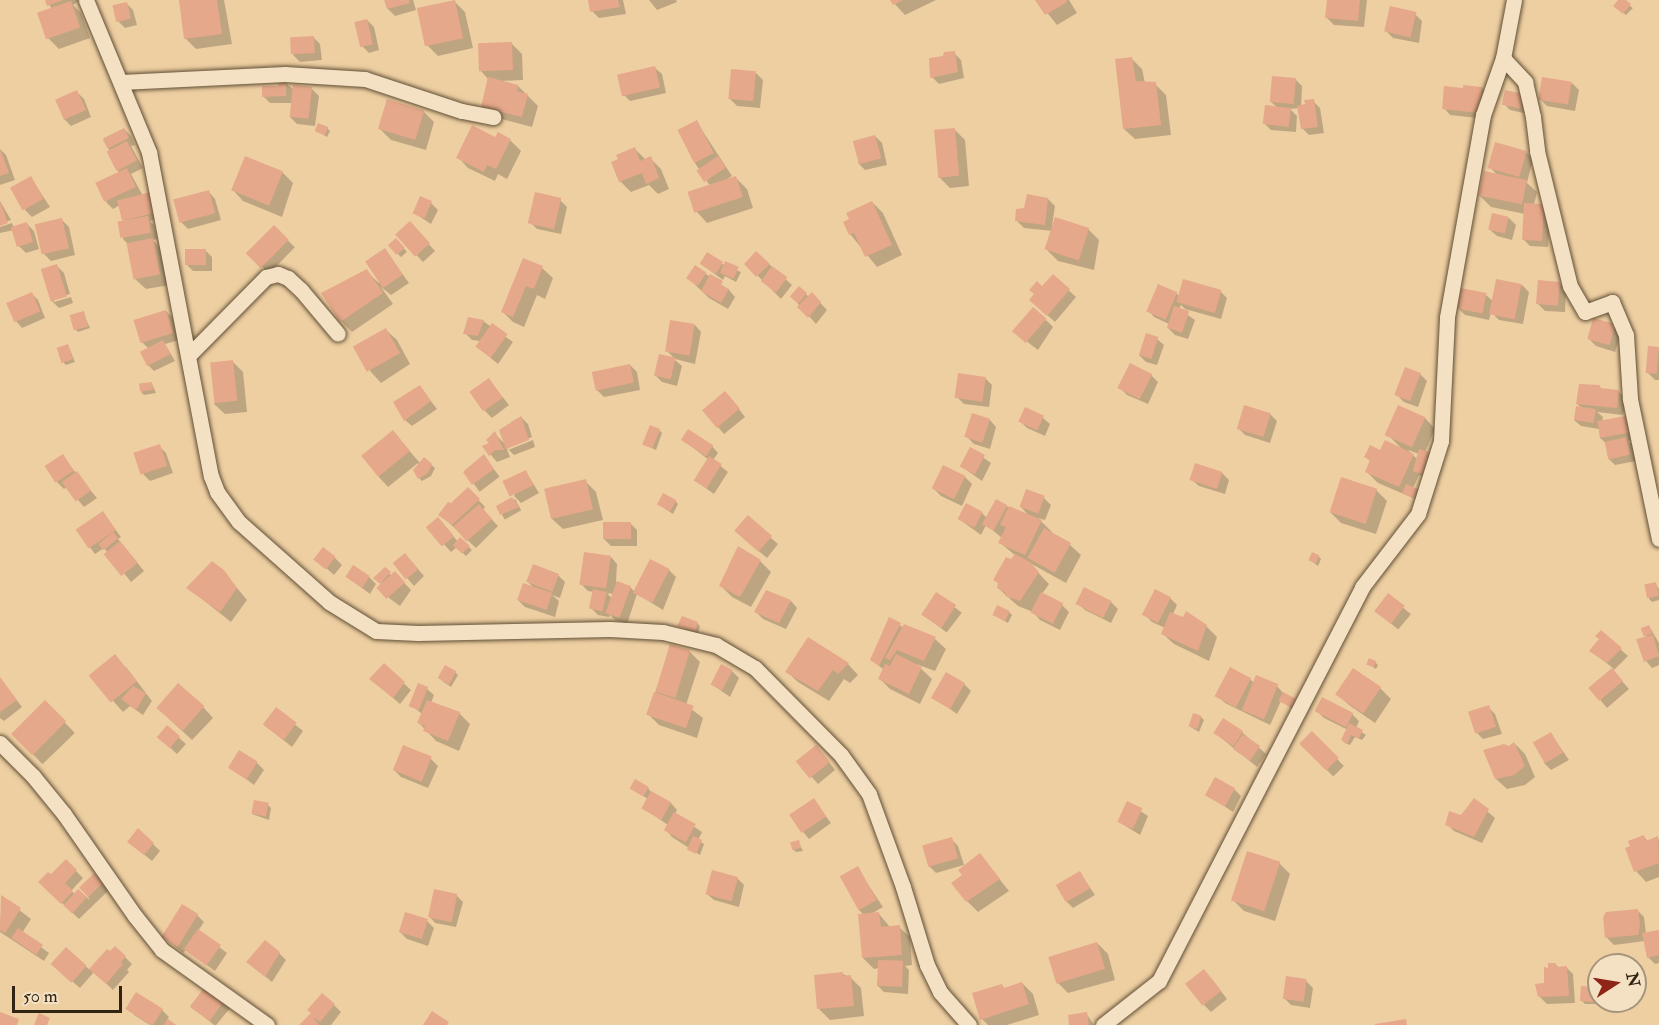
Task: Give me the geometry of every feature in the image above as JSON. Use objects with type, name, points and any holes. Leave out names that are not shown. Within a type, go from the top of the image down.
[{"type":"street","points":[[86,0],[149,152],[211,476],[229,511],[321,595],[363,626],[389,633],[521,629],[663,632],[704,640],[727,650],[761,673],[841,755],[869,794],[903,887],[927,965],[940,992],[969,1025]]},
{"type":"street","points":[[1103,1025],[1159,981],[1362,587],[1418,514],[1441,441],[1447,316],[1483,116],[1503,58],[1514,0]]},
{"type":"street","points":[[1503,58],[1525,82],[1533,117],[1537,151],[1570,286],[1585,312],[1612,302],[1626,335],[1630,399],[1659,539]]},
{"type":"street","points":[[121,82],[285,74],[365,79],[462,111],[493,117]]},
{"type":"street","points":[[189,355],[266,278],[278,274],[288,278],[301,290],[338,334]]},
{"type":"street","points":[[0,742],[33,776],[64,814],[135,916],[162,950],[267,1025]]},
{"type":"building","points":[[45,0],[63,0],[47,6]]},
{"type":"building","points":[[179,0],[217,0],[222,34],[184,39]]},
{"type":"building","points":[[384,0],[409,0],[410,3],[387,9]]},
{"type":"building","points":[[455,0],[463,38],[425,46],[417,8]]},
{"type":"building","points":[[588,0],[618,0],[620,7],[590,12]]},
{"type":"building","points":[[890,0],[903,0],[893,5]]},
{"type":"building","points":[[1035,0],[1066,0],[1067,2],[1045,15]]},
{"type":"building","points":[[1327,0],[1360,0],[1358,21],[1325,18]]},
{"type":"building","points":[[1618,0],[1626,0],[1631,4],[1623,14],[1613,6]]},
{"type":"building","points":[[71,1],[80,27],[46,39],[37,13]]},
{"type":"building","points":[[127,2],[131,19],[116,22],[112,5]]},
{"type":"building","points":[[1390,6],[1416,12],[1410,37],[1384,31]]},
{"type":"building","points":[[367,19],[373,44],[360,47],[354,22]]},
{"type":"building","points":[[314,36],[315,53],[291,54],[290,37]]},
{"type":"building","points":[[512,42],[513,70],[479,71],[478,43]]},
{"type":"building","points":[[955,51],[958,72],[930,78],[929,58],[943,56],[944,52]]},
{"type":"building","points":[[1132,57],[1136,81],[1156,82],[1161,125],[1123,129],[1115,59]]},
{"type":"building","points":[[655,66],[660,87],[622,96],[617,75]]},
{"type":"building","points":[[731,69],[756,71],[753,101],[728,99]]},
{"type":"building","points":[[1272,76],[1296,78],[1294,104],[1270,102]]},
{"type":"building","points":[[488,77],[518,85],[517,91],[528,94],[522,117],[481,107]]},
{"type":"building","points":[[1542,77],[1572,82],[1568,104],[1538,100]]},
{"type":"building","points":[[278,80],[286,80],[286,96],[262,97],[262,86],[278,86]]},
{"type":"building","points":[[293,85],[312,87],[309,119],[290,117]]},
{"type":"building","points":[[1463,85],[1482,87],[1479,113],[1442,109],[1444,86],[1463,88]]},
{"type":"building","points":[[77,90],[86,110],[64,120],[55,100]]},
{"type":"building","points":[[1505,90],[1524,94],[1520,109],[1502,105]]},
{"type":"building","points":[[387,99],[424,110],[415,140],[378,129]]},
{"type":"building","points":[[1314,99],[1318,127],[1301,129],[1297,106],[1305,104],[1304,100]]},
{"type":"building","points":[[1265,105],[1291,108],[1288,127],[1263,124]]},
{"type":"building","points":[[697,120],[714,153],[694,163],[677,130]]},
{"type":"building","points":[[318,123],[328,127],[325,135],[315,131]]},
{"type":"building","points":[[472,125],[495,137],[498,132],[511,139],[496,169],[487,165],[484,172],[456,158]]},
{"type":"building","points":[[124,128],[129,138],[108,149],[103,139]]},
{"type":"building","points":[[955,128],[959,176],[938,178],[934,130]]},
{"type":"building","points":[[875,135],[881,158],[859,164],[853,141]]},
{"type":"building","points":[[127,141],[137,161],[116,171],[107,151]]},
{"type":"building","points":[[1495,142],[1527,151],[1519,177],[1488,168]]},
{"type":"building","points":[[635,147],[640,161],[651,156],[659,178],[646,184],[642,173],[619,182],[611,162],[618,159],[616,155]]},
{"type":"building","points":[[0,149],[9,173],[0,176]]},
{"type":"building","points":[[245,156],[283,171],[269,206],[231,190]]},
{"type":"building","points":[[718,156],[726,168],[704,182],[696,171]]},
{"type":"building","points":[[127,168],[136,187],[104,202],[95,183]]},
{"type":"building","points":[[1484,171],[1527,180],[1522,205],[1479,195]]},
{"type":"building","points":[[31,176],[44,199],[23,210],[10,188]]},
{"type":"building","points":[[736,176],[743,197],[694,213],[687,192]]},
{"type":"building","points":[[209,190],[215,213],[179,223],[173,200]]},
{"type":"building","points":[[151,192],[156,212],[122,221],[117,200]]},
{"type":"building","points":[[535,192],[561,198],[554,229],[528,223]]},
{"type":"building","points":[[1027,194],[1048,198],[1045,225],[1015,221],[1016,209],[1024,208]]},
{"type":"building","points":[[420,196],[432,201],[425,219],[413,213]]},
{"type":"building","points":[[0,201],[8,223],[0,226]]},
{"type":"building","points":[[872,201],[892,245],[865,257],[854,233],[849,235],[843,222],[849,219],[846,213]]},
{"type":"building","points":[[1524,203],[1544,204],[1542,241],[1522,240]]},
{"type":"building","points":[[1492,213],[1509,217],[1505,233],[1488,230]]},
{"type":"building","points":[[148,216],[151,233],[120,238],[117,221]]},
{"type":"building","points":[[1055,217],[1089,228],[1079,260],[1044,249]]},
{"type":"building","points":[[62,218],[69,248],[42,255],[35,224]]},
{"type":"building","points":[[410,221],[430,243],[415,257],[395,234]]},
{"type":"building","points":[[27,222],[33,242],[17,247],[11,227]]},
{"type":"building","points":[[274,225],[289,240],[261,268],[246,253]]},
{"type":"building","points":[[153,238],[160,274],[134,279],[126,243]]},
{"type":"building","points":[[396,238],[405,248],[397,255],[388,245]]},
{"type":"building","points":[[385,248],[403,275],[383,288],[365,261]]},
{"type":"building","points":[[185,249],[206,249],[206,265],[185,265]]},
{"type":"building","points":[[756,251],[770,264],[756,277],[744,264]]},
{"type":"building","points":[[707,252],[723,262],[716,274],[700,264]]},
{"type":"building","points":[[523,258],[543,266],[534,289],[526,286],[513,317],[501,312]]},
{"type":"building","points":[[725,261],[739,267],[734,279],[720,273]]},
{"type":"building","points":[[57,264],[67,297],[51,301],[41,269]]},
{"type":"building","points":[[695,265],[707,273],[698,286],[686,278]]},
{"type":"building","points":[[772,266],[787,277],[776,293],[761,281]]},
{"type":"building","points":[[367,269],[383,293],[340,322],[321,293]]},
{"type":"building","points":[[710,274],[723,281],[721,285],[729,289],[721,303],[701,291]]},
{"type":"building","points":[[1053,274],[1070,289],[1047,316],[1029,300],[1034,294],[1029,290],[1037,281],[1042,286]]},
{"type":"building","points":[[1183,279],[1221,290],[1215,313],[1176,302]]},
{"type":"building","points":[[1496,279],[1522,284],[1515,319],[1489,314]]},
{"type":"building","points":[[1538,280],[1560,282],[1558,306],[1536,304]]},
{"type":"building","points":[[1158,284],[1177,292],[1166,320],[1146,312]]},
{"type":"building","points":[[799,286],[807,293],[798,304],[790,297]]},
{"type":"building","points":[[1461,288],[1487,293],[1483,314],[1457,309]]},
{"type":"building","points":[[32,292],[40,311],[14,322],[6,303]]},
{"type":"building","points":[[812,292],[821,302],[808,318],[797,307]]},
{"type":"building","points":[[1174,306],[1189,311],[1182,333],[1167,328]]},
{"type":"building","points":[[1033,307],[1047,319],[1026,343],[1012,331]]},
{"type":"building","points":[[166,310],[173,333],[141,343],[133,320]]},
{"type":"building","points":[[84,311],[88,326],[74,330],[70,315]]},
{"type":"building","points":[[468,317],[484,320],[478,336],[463,334]]},
{"type":"building","points":[[1593,318],[1615,324],[1610,345],[1587,339]]},
{"type":"building","points":[[670,320],[695,324],[690,356],[665,352]]},
{"type":"building","points":[[492,323],[508,334],[491,358],[475,347]]},
{"type":"building","points":[[386,328],[400,353],[367,372],[353,346]]},
{"type":"building","points":[[1146,333],[1158,337],[1151,359],[1139,355]]},
{"type":"building","points":[[163,340],[170,354],[147,366],[140,352]]},
{"type":"building","points":[[68,344],[73,359],[62,363],[57,348]]},
{"type":"building","points":[[1648,346],[1659,347],[1657,374],[1646,373]]},
{"type":"building","points":[[659,354],[676,358],[671,379],[654,375]]},
{"type":"building","points":[[233,360],[237,401],[214,403],[210,362]]},
{"type":"building","points":[[1130,363],[1152,374],[1140,399],[1117,388]]},
{"type":"building","points":[[630,364],[634,383],[596,391],[592,372]]},
{"type":"building","points":[[1405,367],[1421,373],[1410,401],[1394,395]]},
{"type":"building","points":[[958,373],[986,377],[982,402],[955,398]]},
{"type":"building","points":[[489,378],[503,398],[483,411],[469,392]]},
{"type":"building","points":[[152,382],[153,390],[140,392],[139,384]]},
{"type":"building","points":[[1579,384],[1600,385],[1600,388],[1619,390],[1617,408],[1576,404]]},
{"type":"building","points":[[420,385],[431,401],[404,421],[393,402]]},
{"type":"building","points":[[725,391],[740,409],[717,428],[702,410]]},
{"type":"building","points":[[1244,405],[1271,413],[1263,437],[1237,429]]},
{"type":"building","points":[[1398,405],[1425,417],[1412,447],[1385,435]]},
{"type":"building","points":[[1576,406],[1596,409],[1594,423],[1574,420]]},
{"type":"building","points":[[1025,407],[1044,416],[1037,430],[1018,422]]},
{"type":"building","points":[[972,413],[990,419],[982,443],[964,437]]},
{"type":"building","points":[[521,416],[529,440],[506,449],[499,430]]},
{"type":"building","points":[[1626,416],[1629,433],[1600,438],[1597,421]]},
{"type":"building","points":[[650,425],[660,429],[652,449],[642,444]]},
{"type":"building","points":[[688,429],[713,445],[706,456],[681,440]]},
{"type":"building","points":[[393,430],[410,451],[378,477],[361,456]]},
{"type":"building","points":[[495,431],[504,450],[495,450],[489,456],[482,446],[489,443],[486,440]]},
{"type":"building","points":[[1626,437],[1630,455],[1609,459],[1605,442]]},
{"type":"building","points":[[1385,440],[1414,454],[1399,487],[1365,472],[1370,460],[1364,457],[1370,445],[1380,450]]},
{"type":"building","points":[[160,444],[167,466],[140,475],[133,453]]},
{"type":"building","points":[[970,447],[985,455],[975,474],[960,466]]},
{"type":"building","points":[[1419,449],[1433,453],[1427,475],[1413,471]]},
{"type":"building","points":[[63,454],[74,471],[55,483],[45,466]]},
{"type":"building","points":[[484,454],[494,469],[472,485],[463,472]]},
{"type":"building","points":[[709,456],[722,464],[706,489],[694,481]]},
{"type":"building","points":[[424,457],[432,464],[428,473],[418,479],[413,470]]},
{"type":"building","points":[[1195,463],[1223,472],[1217,489],[1189,480]]},
{"type":"building","points":[[943,465],[965,476],[954,499],[932,488]]},
{"type":"building","points":[[526,470],[533,485],[510,496],[502,481]]},
{"type":"building","points":[[77,471],[91,490],[76,502],[62,482]]},
{"type":"building","points":[[1341,477],[1377,489],[1366,524],[1330,512]]},
{"type":"building","points":[[586,479],[593,509],[551,519],[544,489]]},
{"type":"building","points":[[1406,484],[1420,490],[1416,499],[1402,493]]},
{"type":"building","points":[[468,487],[480,499],[452,525],[438,515],[448,502],[451,503]]},
{"type":"building","points":[[1026,489],[1045,496],[1038,514],[1020,507]]},
{"type":"building","points":[[663,493],[676,500],[670,512],[657,504]]},
{"type":"building","points":[[512,497],[519,507],[500,515],[496,506]]},
{"type":"building","points":[[996,499],[1007,505],[993,531],[982,524]]},
{"type":"building","points":[[966,503],[983,512],[974,528],[958,519]]},
{"type":"building","points":[[479,504],[492,519],[466,541],[453,526]]},
{"type":"building","points":[[1009,506],[1042,520],[1025,555],[998,543],[1006,527],[1000,525]]},
{"type":"building","points":[[103,511],[116,530],[89,549],[76,529]]},
{"type":"building","points":[[748,515],[772,536],[758,552],[734,531]]},
{"type":"building","points":[[438,517],[454,536],[442,546],[426,527]]},
{"type":"building","points":[[603,522],[631,522],[631,539],[603,539]]},
{"type":"building","points":[[1044,528],[1071,543],[1055,573],[1028,558]]},
{"type":"building","points":[[113,532],[118,538],[104,550],[98,544]]},
{"type":"building","points":[[460,537],[470,546],[462,554],[453,545]]},
{"type":"building","points":[[120,541],[138,563],[121,576],[104,554]]},
{"type":"building","points":[[738,546],[761,560],[740,597],[719,586]]},
{"type":"building","points":[[323,547],[336,557],[326,569],[313,560]]},
{"type":"building","points":[[584,552],[611,556],[606,588],[579,585]]},
{"type":"building","points":[[1312,552],[1319,555],[1316,563],[1308,560]]},
{"type":"building","points":[[405,553],[418,569],[406,579],[393,563]]},
{"type":"building","points":[[1015,554],[1030,562],[1039,572],[1020,601],[1005,596],[1006,593],[997,588],[998,583],[993,580],[1006,557],[1011,559]]},
{"type":"building","points":[[650,559],[670,569],[652,603],[633,593]]},
{"type":"building","points":[[212,561],[224,570],[237,588],[220,612],[186,588]]},
{"type":"building","points":[[533,564],[559,574],[552,592],[526,582]]},
{"type":"building","points":[[353,565],[370,576],[362,588],[345,577]]},
{"type":"building","points":[[385,567],[391,572],[380,584],[373,578]]},
{"type":"building","points":[[395,571],[405,582],[386,599],[376,588]]},
{"type":"building","points":[[617,581],[631,586],[619,618],[605,613]]},
{"type":"building","points":[[1656,582],[1659,596],[1647,598],[1644,584]]},
{"type":"building","points":[[523,583],[552,593],[546,610],[517,600]]},
{"type":"building","points":[[1084,587],[1112,601],[1103,618],[1075,604]]},
{"type":"building","points":[[593,589],[607,592],[603,611],[589,609]]},
{"type":"building","points":[[1155,589],[1171,597],[1158,623],[1142,615]]},
{"type":"building","points":[[766,590],[791,600],[779,623],[754,612]]},
{"type":"building","points":[[936,592],[956,605],[941,628],[921,615]]},
{"type":"building","points":[[1041,592],[1063,603],[1053,624],[1031,612]]},
{"type":"building","points":[[1388,593],[1405,606],[1391,624],[1374,611]]},
{"type":"building","points":[[997,605],[1010,611],[1005,621],[992,615]]},
{"type":"building","points":[[1186,611],[1207,625],[1198,651],[1161,634],[1170,612],[1183,617]]},
{"type":"building","points":[[682,616],[698,622],[695,632],[677,626]]},
{"type":"building","points":[[889,617],[901,623],[879,666],[870,660]]},
{"type":"building","points":[[904,624],[936,637],[924,661],[897,650],[890,660],[885,658]]},
{"type":"building","points":[[1649,625],[1652,633],[1644,637],[1641,628]]},
{"type":"building","points":[[1601,630],[1622,648],[1607,663],[1589,651],[1599,639],[1595,636]]},
{"type":"building","points":[[1653,635],[1659,656],[1644,662],[1636,639]]},
{"type":"building","points":[[808,637],[849,663],[838,674],[833,670],[818,691],[785,672]]},
{"type":"building","points":[[670,644],[690,650],[675,698],[655,692]]},
{"type":"building","points":[[115,654],[137,681],[111,703],[89,675]]},
{"type":"building","points":[[896,654],[922,667],[909,694],[878,679],[885,664],[890,666]]},
{"type":"building","points":[[1369,658],[1376,661],[1374,668],[1366,664]]},
{"type":"building","points":[[384,663],[405,682],[393,698],[369,679]]},
{"type":"building","points":[[721,664],[733,670],[722,690],[711,684]]},
{"type":"building","points":[[445,665],[456,671],[449,684],[438,678]]},
{"type":"building","points":[[1230,667],[1251,678],[1236,707],[1215,696]]},
{"type":"building","points":[[1353,668],[1381,687],[1363,714],[1335,695]]},
{"type":"building","points":[[1612,668],[1623,681],[1599,701],[1588,688]]},
{"type":"building","points":[[946,672],[965,683],[950,709],[931,698]]},
{"type":"building","points":[[1256,675],[1278,684],[1264,719],[1242,710]]},
{"type":"building","points":[[0,677],[17,700],[0,712]]},
{"type":"building","points":[[178,683],[204,706],[183,731],[156,708]]},
{"type":"building","points":[[418,683],[428,687],[419,710],[409,706]]},
{"type":"building","points":[[133,686],[146,693],[136,710],[121,699]]},
{"type":"building","points":[[654,692],[694,706],[686,728],[646,715]]},
{"type":"building","points":[[1283,692],[1296,699],[1292,708],[1278,701]]},
{"type":"building","points":[[1322,697],[1353,713],[1346,727],[1315,711]]},
{"type":"building","points":[[45,700],[66,721],[32,755],[11,734]]},
{"type":"building","points":[[427,700],[460,712],[448,741],[423,731],[425,726],[417,723]]},
{"type":"building","points":[[1489,705],[1496,727],[1475,734],[1468,712]]},
{"type":"building","points":[[276,707],[297,723],[284,740],[263,725]]},
{"type":"building","points":[[1193,713],[1202,716],[1197,729],[1189,726]]},
{"type":"building","points":[[1223,718],[1243,731],[1233,746],[1213,733]]},
{"type":"building","points":[[1349,723],[1363,730],[1359,738],[1351,735],[1347,744],[1341,740]]},
{"type":"building","points":[[167,725],[180,736],[170,748],[157,737]]},
{"type":"building","points":[[1312,731],[1339,758],[1326,771],[1299,744]]},
{"type":"building","points":[[1551,732],[1563,753],[1545,763],[1533,742]]},
{"type":"building","points":[[1243,734],[1260,746],[1250,761],[1233,749]]},
{"type":"building","points":[[1514,742],[1525,766],[1514,775],[1495,779],[1483,750],[1504,744],[1509,746]]},
{"type":"building","points":[[403,745],[432,757],[422,782],[393,770]]},
{"type":"building","points":[[816,745],[830,762],[810,778],[796,761]]},
{"type":"building","points":[[239,750],[258,762],[247,779],[228,768]]},
{"type":"building","points":[[1215,777],[1235,788],[1225,807],[1205,795]]},
{"type":"building","points":[[635,779],[649,787],[643,797],[630,789]]},
{"type":"building","points":[[651,791],[671,802],[661,820],[641,808]]},
{"type":"building","points":[[814,798],[826,816],[801,833],[789,815]]},
{"type":"building","points":[[1474,798],[1489,809],[1474,837],[1445,825],[1449,811],[1461,815]]},
{"type":"building","points":[[254,800],[269,803],[266,817],[251,814]]},
{"type":"building","points":[[1127,801],[1142,808],[1133,829],[1117,822]]},
{"type":"building","points":[[674,812],[696,824],[686,842],[664,830]]},
{"type":"building","points":[[138,828],[154,843],[144,855],[127,842]]},
{"type":"building","points":[[1644,835],[1646,841],[1658,836],[1659,863],[1634,872],[1625,848],[1630,846],[1628,841]]},
{"type":"building","points":[[693,836],[702,840],[696,854],[687,850]]},
{"type":"building","points":[[952,837],[958,858],[928,867],[922,846]]},
{"type":"building","points":[[799,840],[801,848],[792,850],[790,842]]},
{"type":"building","points":[[1247,851],[1280,862],[1264,911],[1231,900]]},
{"type":"building","points":[[980,853],[1000,879],[966,902],[951,883],[962,875],[958,870]]},
{"type":"building","points":[[66,859],[77,870],[65,883],[73,891],[61,904],[38,882],[48,872],[51,874]]},
{"type":"building","points":[[858,866],[877,900],[859,910],[840,876]]},
{"type":"building","points":[[712,870],[738,877],[732,901],[706,894]]},
{"type":"building","points":[[1080,871],[1090,888],[1066,902],[1056,885]]},
{"type":"building","points":[[94,873],[103,882],[88,897],[79,888]]},
{"type":"building","points":[[78,889],[87,897],[72,913],[63,905]]},
{"type":"building","points":[[434,889],[457,894],[451,922],[428,917]]},
{"type":"building","points":[[1,895],[21,908],[5,933],[0,930]]},
{"type":"building","points":[[182,904],[198,914],[177,947],[161,937]]},
{"type":"building","points":[[1638,909],[1640,926],[1638,935],[1605,938],[1603,917],[1606,912]]},
{"type":"building","points":[[405,912],[428,919],[422,939],[399,932]]},
{"type":"building","points":[[879,912],[881,927],[900,925],[902,955],[862,958],[858,914]]},
{"type":"building","points":[[18,928],[43,945],[36,955],[11,938]]},
{"type":"building","points":[[198,929],[221,945],[207,966],[184,949]]},
{"type":"building","points":[[1659,930],[1659,955],[1647,958],[1642,933]]},
{"type":"building","points":[[265,940],[280,952],[265,977],[246,962]]},
{"type":"building","points":[[1097,942],[1105,969],[1056,984],[1048,957]]},
{"type":"building","points":[[115,946],[126,956],[121,962],[123,964],[106,984],[89,969],[107,949],[110,951]]},
{"type":"building","points":[[66,947],[87,966],[71,983],[51,964]]},
{"type":"building","points":[[878,960],[903,961],[902,987],[877,986]]},
{"type":"building","points":[[1548,963],[1556,963],[1556,967],[1567,966],[1569,996],[1538,997],[1535,984],[1544,983],[1544,967],[1548,968]]},
{"type":"building","points":[[1204,969],[1221,991],[1202,1006],[1185,984]]},
{"type":"building","points":[[843,972],[843,976],[851,975],[854,1006],[817,1009],[814,975]]},
{"type":"building","points":[[1286,976],[1307,979],[1304,1002],[1283,999]]},
{"type":"building","points":[[1022,982],[1029,1004],[980,1020],[972,993],[1002,984],[1004,988]]},
{"type":"building","points":[[205,986],[225,1000],[210,1021],[190,1007]]},
{"type":"building","points":[[1581,986],[1587,986],[1587,1001],[1580,1001]]},
{"type":"building","points":[[136,992],[163,1009],[153,1025],[125,1009]]},
{"type":"building","points":[[322,993],[335,1004],[320,1022],[313,1017],[319,1025],[299,1025],[311,1013],[307,1010]]},
{"type":"building","points":[[432,1011],[449,1022],[447,1025],[423,1025]]},
{"type":"building","points":[[0,1012],[19,1019],[17,1025],[0,1025]]},
{"type":"building","points":[[1087,1012],[1089,1025],[1069,1025],[1068,1015]]},
{"type":"building","points":[[39,1013],[50,1018],[47,1025],[34,1025]]},
{"type":"building","points":[[168,1019],[176,1025],[163,1025]]},
{"type":"building","points":[[1406,1019],[1407,1025],[1375,1025],[1375,1024]]}]
